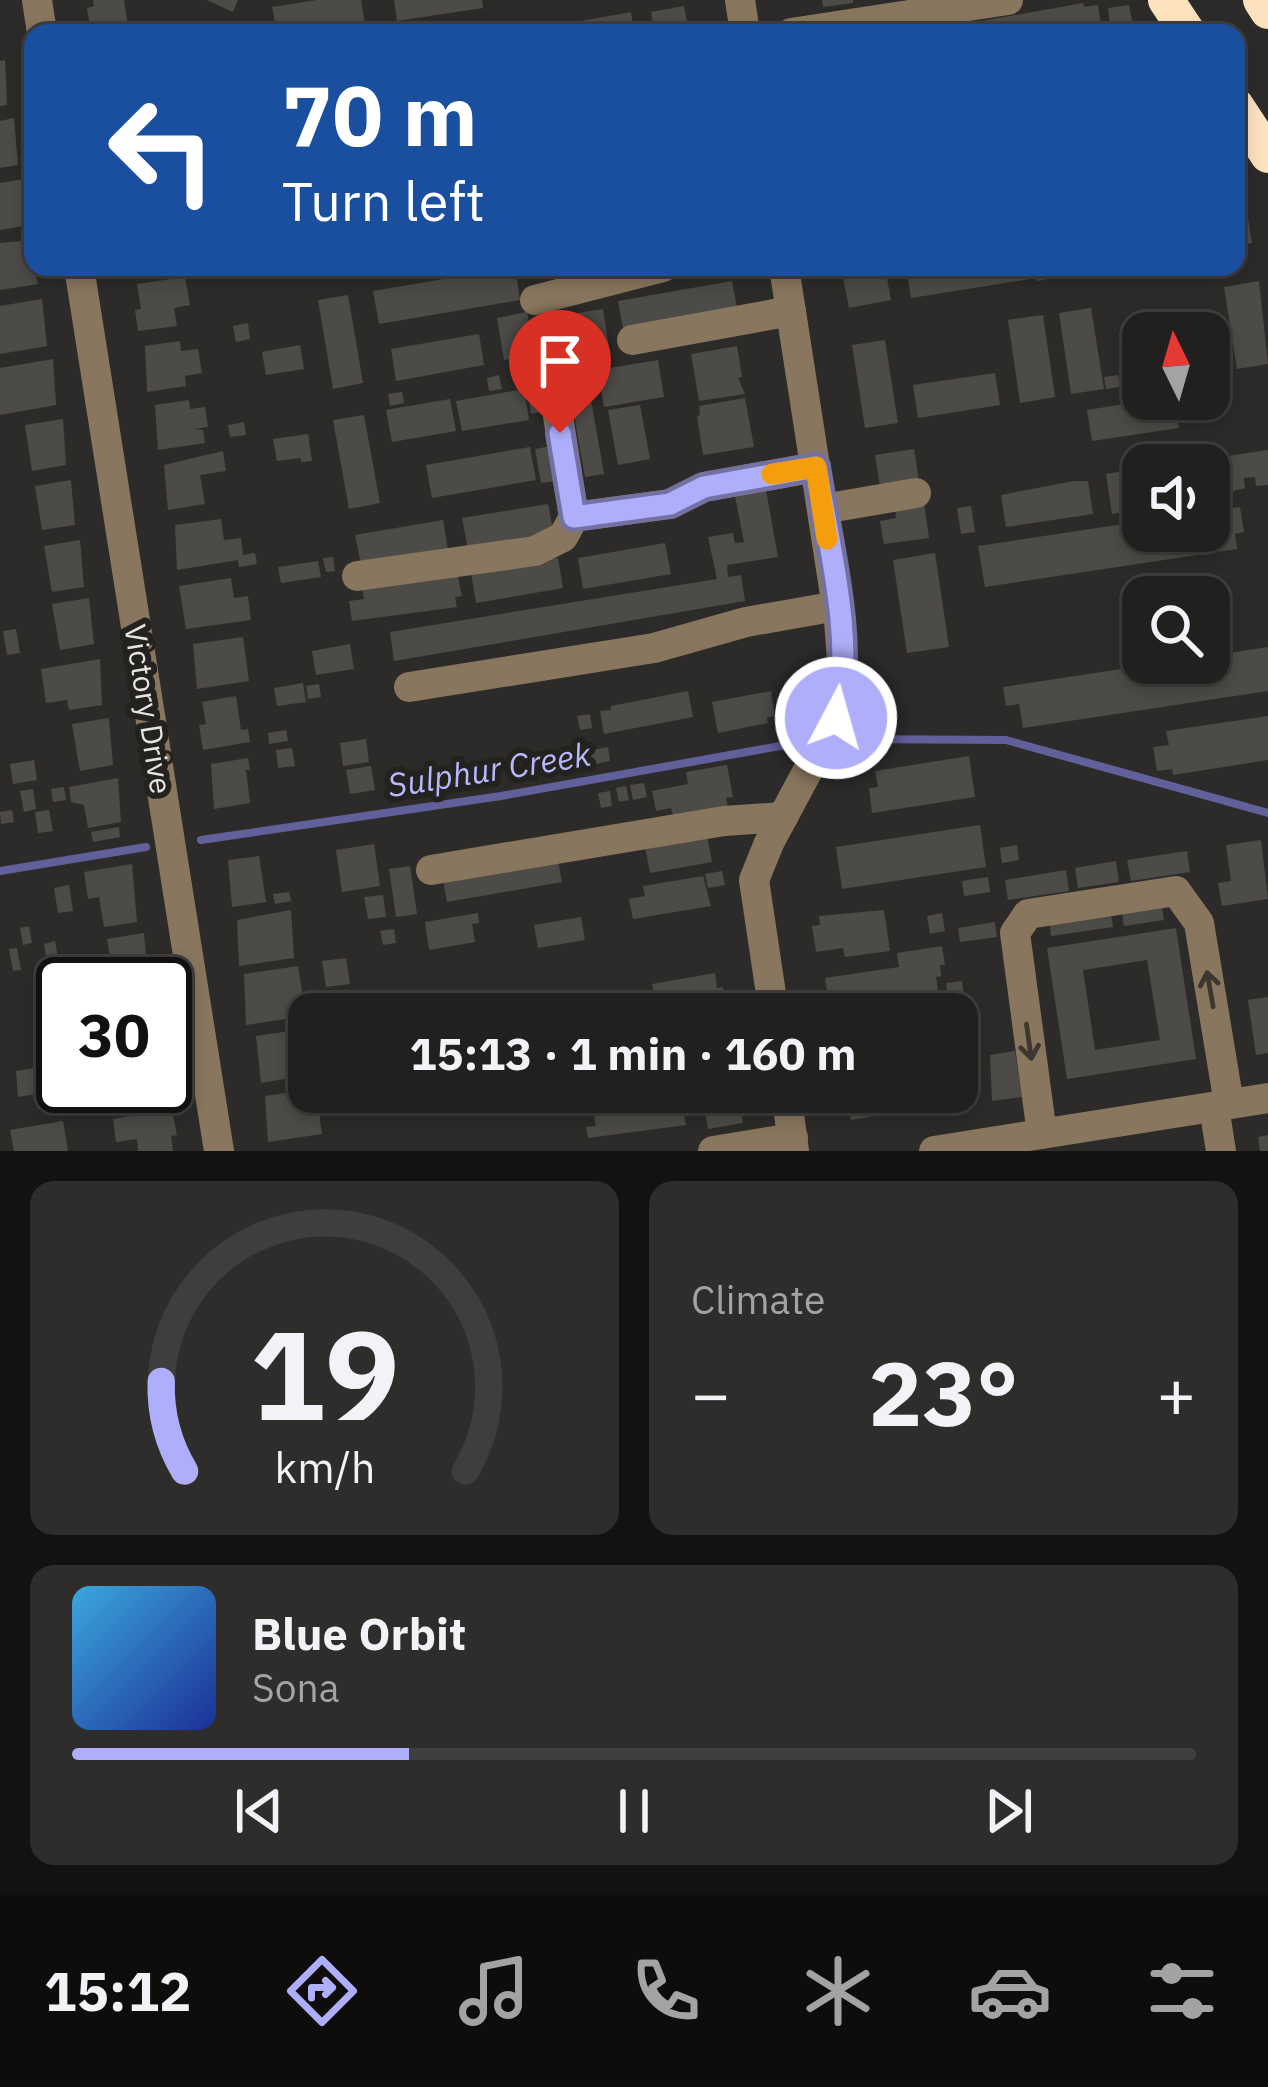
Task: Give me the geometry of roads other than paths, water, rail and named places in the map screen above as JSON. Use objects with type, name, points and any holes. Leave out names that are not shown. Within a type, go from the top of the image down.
[{"type":"highway","points":[[1262,0],[1268,11]]},
{"type":"highway","points":[[1245,120],[1268,154]]},
{"type":"street","points":[[850,24],[1008,0]]},
{"type":"street","name":"Victory Drive","points":[[80,276],[219,1151]]},
{"type":"street","points":[[535,300],[628,276]]},
{"type":"street","points":[[771,993],[754,880],[836,718],[844,689],[837,606],[785,276]]},
{"type":"street","points":[[632,340],[791,311]]},
{"type":"street","points":[[357,576],[535,551],[563,537],[574,517],[554,391]]},
{"type":"street","points":[[574,517],[670,504],[704,487],[816,467]]},
{"type":"street","points":[[823,509],[916,493]]},
{"type":"street","points":[[409,687],[654,648],[746,622],[837,606]]},
{"type":"street","points":[[431,870],[724,820],[782,817]]},
{"type":"street","points":[[1042,1134],[1015,933],[1028,914],[1176,891],[1199,923],[1222,1105],[1221,1151]]},
{"type":"street","points":[[934,1151],[1268,1098]]},
{"type":"street","points":[[713,1151],[794,1145],[789,1113]]},
{"type":"waterway","name":"Sulphur Creek","points":[[854,739],[1006,740],[1268,813]]},
{"type":"waterway","name":"Sulphur Creek","points":[[201,840],[501,796],[786,745]]},
{"type":"waterway","name":"Sulphur Creek","points":[[0,871],[146,847]]}]
